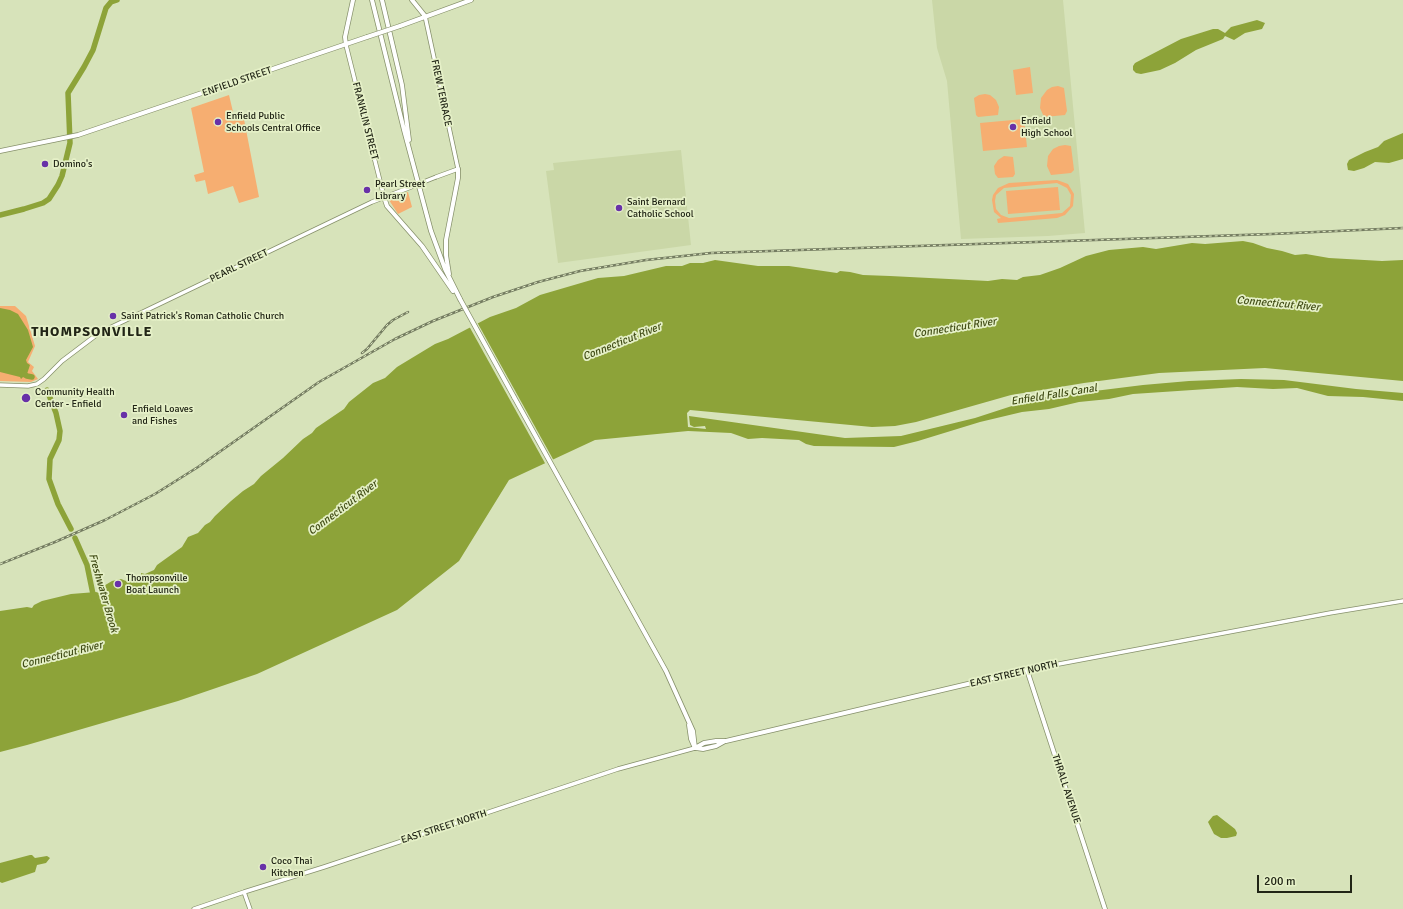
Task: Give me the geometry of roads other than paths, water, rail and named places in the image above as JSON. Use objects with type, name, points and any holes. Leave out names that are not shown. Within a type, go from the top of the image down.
[{"type":"main road","points":[[346,45],[345,37],[353,0]]},
{"type":"main road","points":[[372,0],[431,231],[449,279],[666,671],[694,731],[696,748]]},
{"type":"main road","points":[[382,0],[402,80],[410,150]]},
{"type":"main road","points":[[412,0],[424,16]]},
{"type":"main road","name":"ENFIELD STREET","points":[[0,151],[65,138],[173,104],[346,45],[471,0]]},
{"type":"main road","name":"FREW TERRACE","points":[[424,16],[458,169]]},
{"type":"main road","name":"FRANKLIN STREET","points":[[346,45],[384,197]]},
{"type":"main road","points":[[449,279],[446,240],[458,178],[458,169]]},
{"type":"main road","name":"PEARL STREET","points":[[0,385],[34,385],[44,379],[62,361],[99,333],[384,197],[458,169]]},
{"type":"main road","points":[[384,197],[387,206],[418,240],[459,298]]},
{"type":"main road","name":"EAST STREET NORTH","points":[[194,909],[618,769],[696,748],[704,743],[726,741],[1027,670],[1403,601]]},
{"type":"main road","name":"THRALL AVENUE","points":[[1027,670],[1105,909]]},
{"type":"main road","points":[[244,892],[250,909]]},
{"type":"water","points":[[1257,20],[1265,23],[1262,29],[1245,33],[1234,40],[1225,36],[1223,39],[1196,50],[1160,70],[1141,74],[1136,73],[1133,70],[1135,63],[1181,39],[1213,29],[1218,29],[1225,33],[1231,27]]},
{"type":"water","points":[[1403,133],[1403,159],[1389,163],[1375,162],[1354,171],[1348,170],[1347,164],[1349,160],[1378,147],[1384,141]]},
{"type":"water","name":"Connecticut River","points":[[1243,241],[1295,255],[1306,254],[1329,258],[1382,261],[1403,260],[1403,381],[1265,368],[1159,373],[1011,395],[916,422],[895,426],[872,427],[690,410],[687,413],[688,427],[706,429],[705,426],[694,427],[690,425],[689,416],[845,438],[901,436],[975,418],[1018,404],[1046,397],[1143,385],[1241,379],[1284,380],[1403,393],[1403,401],[1363,397],[1328,396],[1297,388],[1273,389],[1237,387],[1133,394],[1109,399],[1079,402],[1049,409],[1022,412],[980,422],[894,447],[814,446],[799,440],[762,438],[748,439],[731,433],[688,431],[595,440],[509,480],[459,561],[397,610],[257,674],[178,701],[0,752],[0,611],[27,607],[32,608],[34,605],[42,601],[71,594],[99,593],[102,591],[102,587],[112,581],[121,579],[126,581],[130,580],[141,576],[141,573],[145,574],[154,570],[157,565],[182,547],[188,537],[198,533],[231,501],[254,484],[303,439],[312,433],[316,428],[344,409],[349,402],[373,383],[385,378],[397,367],[435,344],[448,339],[490,317],[516,308],[540,295],[598,278],[624,276],[666,266],[682,266],[690,263],[703,263],[715,260],[758,266],[789,266],[837,273],[840,271],[850,272],[863,275],[988,281],[1002,279],[1017,280],[1023,277],[1040,275],[1086,256],[1109,250],[1143,247],[1156,249],[1192,243],[1205,244]]},
{"type":"water","points":[[0,308],[10,310],[18,314],[28,330],[33,347],[26,360],[30,365],[26,377],[24,376],[21,379],[20,377],[0,372]]},
{"type":"water","points":[[1217,815],[1235,829],[1237,833],[1236,836],[1221,838],[1214,834],[1208,822],[1213,816]]},
{"type":"water","points":[[30,855],[35,858],[47,856],[50,858],[46,863],[37,865],[35,872],[2,883],[0,882],[0,863]]},
{"type":"waterway","name":"Freshwater Brook","points":[[0,215],[43,203],[49,199],[58,185],[62,176],[70,143],[68,93],[93,50],[106,8],[111,2],[117,0]]},
{"type":"waterway","name":"Freshwater Brook","points":[[20,372],[32,377]]},
{"type":"waterway","name":"Freshwater Brook","points":[[47,390],[56,413],[60,431],[59,440],[50,459],[49,479],[58,504],[71,529]]},
{"type":"waterway","name":"Freshwater Brook","points":[[75,538],[87,565],[94,599]]},
{"type":"railway","points":[[0,564],[105,520],[155,494],[198,467],[319,382],[395,339],[433,321],[493,297],[538,282],[580,271],[646,260],[711,253],[1272,234],[1403,228]]},
{"type":"railway","points":[[362,353],[387,325],[408,312]]},
{"type":"place","name":"Enfield Public Schools Central Office","points":[[218,122]]},
{"type":"place","name":"Enfield High School","points":[[1013,127]]},
{"type":"place","name":"Domino's","points":[[45,164]]},
{"type":"place","name":"Pearl Street Library","points":[[367,190]]},
{"type":"place","name":"Saint Bernard Catholic School","points":[[619,208]]},
{"type":"place","name":"Saint Patrick's Roman Catholic Church","points":[[113,316]]},
{"type":"place","name":"Community Health Center - Enfield","points":[[26,398]]},
{"type":"place","name":"Enfield Loaves and Fishes","points":[[124,415]]},
{"type":"place","name":"Thompsonville Boat Launch","points":[[118,584]]},
{"type":"place","name":"Coco Thai Kitchen","points":[[263,867]]},
{"type":"district","name":"THOMPSONVILLE","points":[[92,332]]},
{"type":"water label","name":"Enfield Falls Canal","points":[[1054,395]]}]
